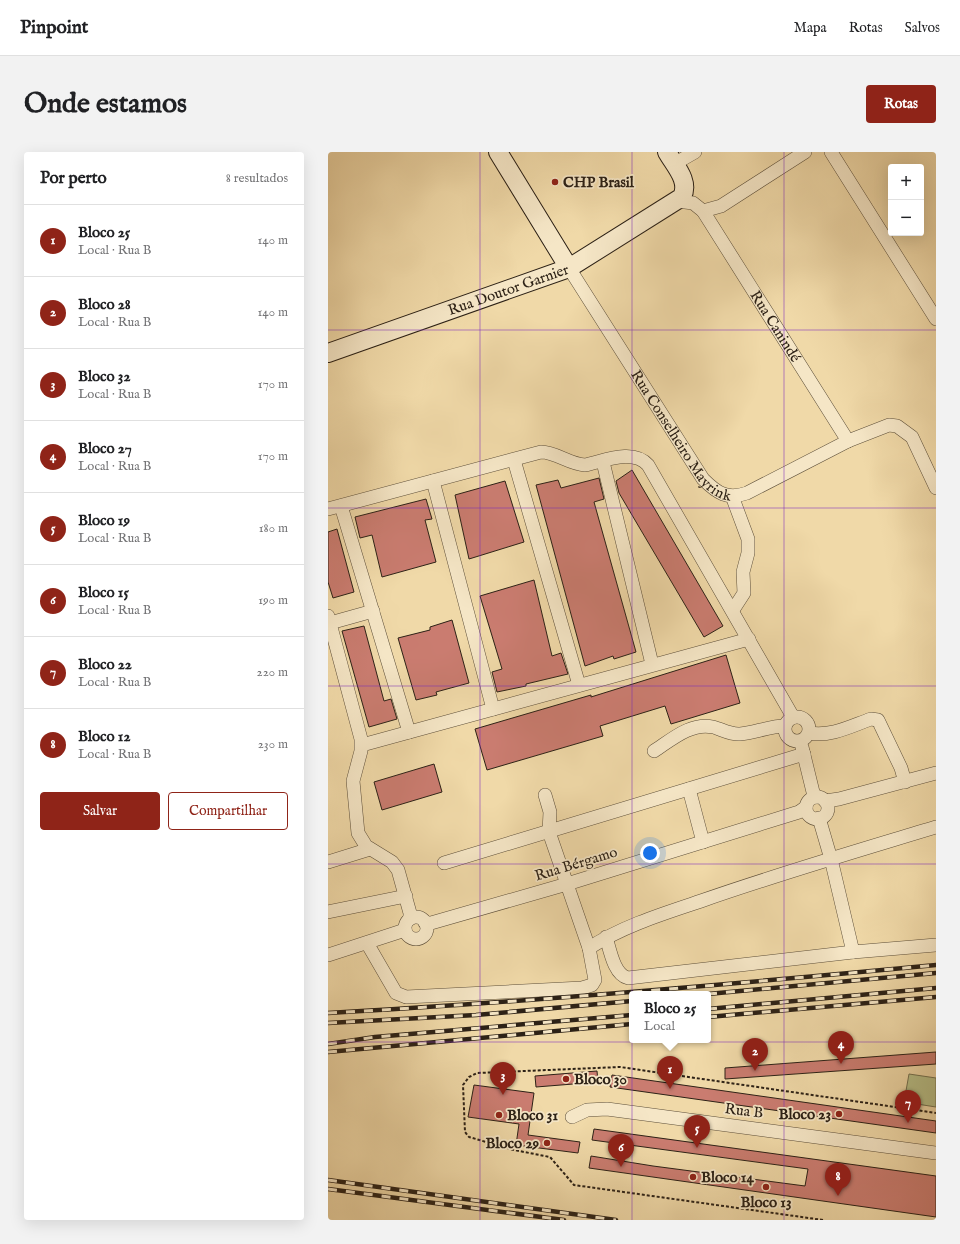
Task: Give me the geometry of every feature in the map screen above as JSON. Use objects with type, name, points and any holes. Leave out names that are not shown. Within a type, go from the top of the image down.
[{"type":"main road","name":"Rua Conselheiro Mayrink","points":[[498,152],[569,268]]},
{"type":"main road","points":[[671,158],[684,181],[684,192],[677,201]]},
{"type":"main road","name":"Rua Doutor Garnier","points":[[328,353],[569,268],[677,201]]},
{"type":"street","points":[[671,158],[695,152]]},
{"type":"street","points":[[677,201],[693,203],[703,211],[720,206],[805,152]]},
{"type":"street","points":[[831,152],[936,319]]},
{"type":"street","points":[[710,224],[720,206]]},
{"type":"street","name":"Rua Canindé","points":[[703,211],[848,441]]},
{"type":"street","name":"Rua Conselheiro Mayrink","points":[[569,268],[703,479],[714,491],[726,496],[747,493],[848,441],[889,425],[897,426],[912,437],[936,488]]},
{"type":"street","points":[[328,509],[545,452],[578,465],[634,456],[640,458],[648,465],[749,639],[789,721],[785,732],[788,738],[794,741],[805,737],[829,734],[871,719],[878,720],[901,768],[905,782]]},
{"type":"street","points":[[514,460],[579,684]]},
{"type":"street","points":[[602,462],[652,664]]},
{"type":"street","points":[[433,481],[493,709]]},
{"type":"street","points":[[732,496],[748,539],[748,553],[743,572],[744,593],[733,610]]},
{"type":"street","points":[[341,506],[409,732]]},
{"type":"street","points":[[373,611],[329,619],[362,745],[355,768],[352,789],[358,833],[363,843],[395,866],[401,876],[414,924]]},
{"type":"street","points":[[362,745],[652,664],[749,639]]},
{"type":"street","points":[[654,751],[684,731],[699,727],[711,726],[738,734],[804,718],[808,722],[804,754],[816,802],[827,812],[821,820],[853,952]]},
{"type":"street","points":[[444,863],[804,754]]},
{"type":"street","name":"Rua Bérgamo","points":[[328,955],[367,943],[414,924],[567,884],[703,842],[816,802],[905,782],[936,773]]},
{"type":"street","points":[[689,789],[703,842]]},
{"type":"street","points":[[367,943],[396,993],[400,996],[411,998],[588,987],[595,983],[589,948],[549,832],[550,812],[545,795]]},
{"type":"street","points":[[589,948],[606,937],[640,922],[726,892],[936,827]]},
{"type":"street","points":[[328,862],[370,849]]},
{"type":"street","points":[[328,912],[406,896]]},
{"type":"street","points":[[606,937],[617,969],[622,976],[628,978],[853,952],[936,945]]},
{"type":"street","name":"Rua B","points":[[572,1117],[587,1110],[607,1109],[936,1152]]},
{"type":"green space","points":[[909,1074],[936,1078],[936,1107],[904,1102]]},
{"type":"building","points":[[632,470],[723,626],[704,637],[619,493],[616,481]]},
{"type":"building","points":[[599,478],[604,499],[594,502],[636,652],[614,659],[613,656],[585,666],[536,485],[558,480],[561,488]]},
{"type":"building","points":[[505,481],[524,542],[469,559],[455,495]]},
{"type":"building","points":[[426,499],[432,519],[425,520],[436,562],[382,577],[372,535],[360,538],[355,517]]},
{"type":"building","points":[[337,529],[354,592],[333,598],[328,582],[328,532]]},
{"type":"building","points":[[534,580],[552,656],[561,653],[568,674],[526,684],[526,686],[497,692],[492,672],[502,669],[480,596]]},
{"type":"building","points":[[452,620],[469,683],[436,692],[437,695],[416,700],[398,638],[430,630],[430,627]]},
{"type":"building","points":[[364,626],[384,701],[391,699],[397,719],[369,727],[342,631]]},
{"type":"building","points":[[726,655],[740,703],[671,724],[665,706],[600,726],[603,736],[487,770],[475,729],[591,695],[591,697]]},
{"type":"building","points":[[434,764],[442,792],[382,810],[374,782]]},
{"type":"building","points":[[936,1052],[936,1064],[725,1079],[725,1068]]},
{"type":"building","name":"Bloco 30","points":[[597,1071],[598,1082],[536,1087],[535,1076]]},
{"type":"building","points":[[612,1075],[936,1121],[936,1133],[610,1087]]},
{"type":"building","points":[[474,1085],[534,1093],[528,1135],[580,1142],[578,1153],[516,1145],[519,1124],[468,1117]]},
{"type":"building","points":[[594,1129],[936,1176],[936,1217],[589,1168],[591,1156],[653,1166],[805,1186],[808,1169],[592,1140]]},
{"type":"railway","points":[[644,991],[936,965]]},
{"type":"railway","points":[[711,994],[936,973]]},
{"type":"railway","points":[[711,1009],[936,988]]},
{"type":"railway","points":[[328,1013],[480,1004],[629,992]]},
{"type":"railway","points":[[711,1017],[936,997]]},
{"type":"railway","points":[[328,1023],[476,1015],[629,1001]]},
{"type":"railway","points":[[328,1044],[375,1037],[629,1015]]},
{"type":"railway","points":[[328,1052],[629,1024]]},
{"type":"railway","points":[[328,1180],[616,1220]]},
{"type":"railway","points":[[328,1189],[564,1220]]},
{"type":"place","name":"CHP Brasil","points":[[555,182]]},
{"type":"place","name":"Bloco 27","points":[[841,1064]]},
{"type":"place","name":"Bloco 28","points":[[755,1071]]},
{"type":"place","name":"Bloco 30","points":[[566,1079]]},
{"type":"place","name":"Bloco 25","points":[[670,1089]]},
{"type":"place","name":"Bloco 32","points":[[503,1095]]},
{"type":"place","name":"Bloco 23","points":[[839,1114]]},
{"type":"place","name":"Bloco 31","points":[[499,1115]]},
{"type":"place","name":"Bloco 22","points":[[908,1123]]},
{"type":"place","name":"Bloco 29","points":[[547,1143]]},
{"type":"place","name":"Bloco 19","points":[[697,1148]]},
{"type":"place","name":"Bloco 15","points":[[621,1167]]},
{"type":"place","name":"Bloco 14","points":[[693,1177]]},
{"type":"place","name":"Bloco 13","points":[[766,1187]]},
{"type":"place","name":"Bloco 12","points":[[838,1196]]}]
